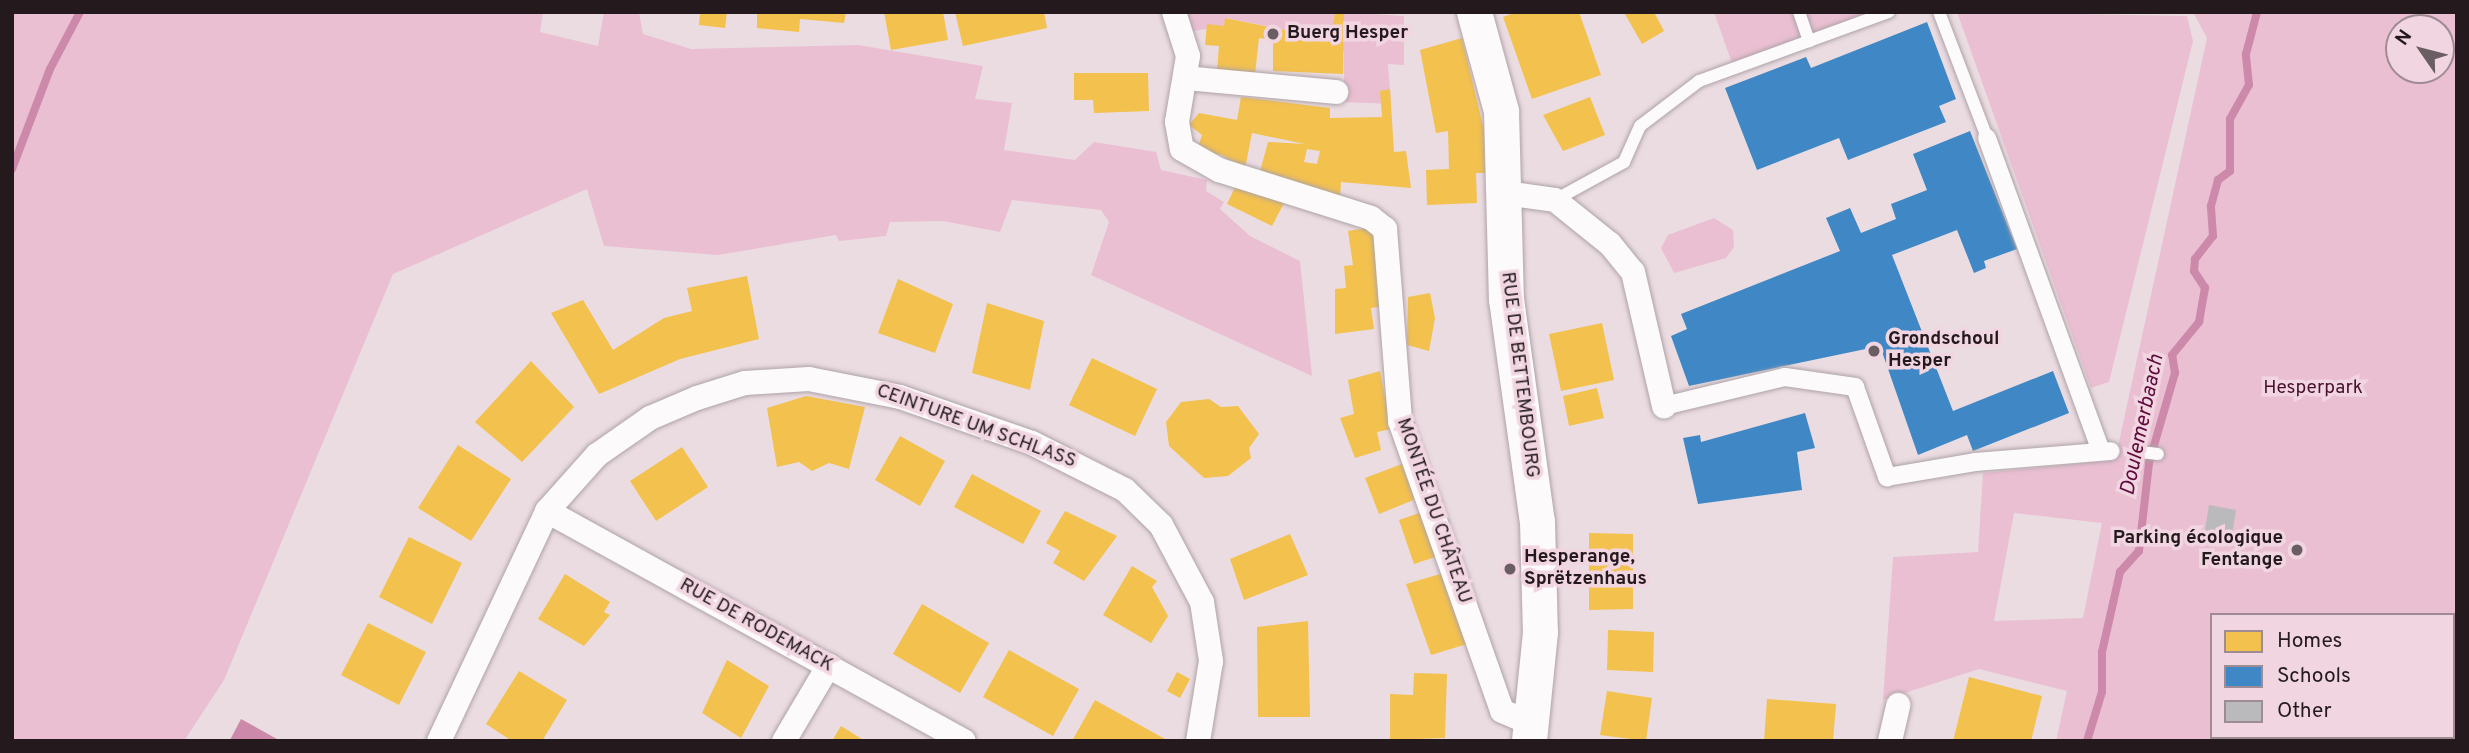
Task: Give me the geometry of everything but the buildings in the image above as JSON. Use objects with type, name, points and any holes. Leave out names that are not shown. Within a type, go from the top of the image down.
[{"type":"main road","name":"RUE DE BETTEMBOURG","points":[[1474,12],[1501,111],[1506,299],[1532,470],[1540,576],[1531,733]]},
{"type":"street","name":"MONTÉE DU CHÂTEAU","points":[[1174,12],[1185,34],[1185,78],[1177,136],[1193,159],[1371,218],[1385,229],[1400,421],[1502,711],[1531,733]]},
{"type":"street","points":[[1185,78],[1336,92]]},
{"type":"street","points":[[1505,193],[1555,200],[1610,244],[1633,272],[1664,406],[1785,377],[1855,387],[1888,477],[2106,451],[1987,138]]},
{"type":"street","name":"CEINTURE UM SCHLASS","points":[[439,741],[547,511],[597,455],[650,418],[745,383],[809,379],[855,385],[1019,439],[1125,490],[1161,525],[1182,559],[1202,602],[1210,661],[1198,741]]},
{"type":"street","name":"RUE DE RODEMACK","points":[[547,511],[964,741]]},
{"type":"street","points":[[784,741],[828,666]]},
{"type":"street","points":[[1890,741],[1898,705]]},
{"type":"lane","points":[[1799,12],[1810,41]]},
{"type":"lane","points":[[1555,200],[1624,162],[1640,126],[1667,101],[1699,81],[1889,12]]},
{"type":"lane","points":[[1940,12],[1987,138]]},
{"type":"lane","points":[[2141,452],[2158,454]]},
{"type":"green space","points":[[12,12],[543,12],[540,32],[598,46],[604,12],[639,12],[643,34],[691,49],[858,45],[983,66],[975,99],[1012,103],[1004,150],[1075,160],[1094,142],[1156,152],[1161,170],[1207,180],[1206,191],[1224,202],[1220,209],[1250,236],[1300,261],[1312,376],[1091,275],[1109,222],[1101,210],[1012,200],[1000,232],[943,221],[890,222],[886,236],[839,241],[836,235],[718,255],[604,246],[587,189],[393,274],[224,680],[184,741],[12,741]]},
{"type":"green space","points":[[1185,12],[1335,12],[1330,39],[1226,18],[1224,26],[1193,31]]},
{"type":"green space","points":[[1344,12],[1404,16],[1404,65],[1388,64],[1391,104],[1344,102],[1344,52],[1339,51]]},
{"type":"green space","points":[[1714,12],[1889,12],[1734,69]]},
{"type":"green space","points":[[1957,12],[2187,16],[2193,41],[2109,382],[2091,388]]},
{"type":"green space","name":"Hesperpark","points":[[2193,12],[2457,12],[2457,741],[2056,741],[2067,691],[1979,669],[1883,700],[1893,557],[1978,552],[1983,473],[2115,460],[2207,38]],"holes":[[[2014,513],[2102,523],[2083,618],[1994,621]]]},
{"type":"green space","points":[[1714,218],[1733,230],[1734,247],[1726,258],[1674,273],[1661,248],[1668,235]]},
{"type":"shaded area","points":[[241,719],[277,739],[276,741],[230,740]]},
{"type":"waterway","points":[[12,169],[50,69],[80,12]]},
{"type":"waterway","name":"Doulemerbaach","points":[[2087,741],[2102,692],[2102,652],[2120,572],[2139,551],[2149,463],[2175,373],[2172,355],[2199,322],[2205,288],[2194,271],[2195,259],[2213,236],[2211,206],[2218,180],[2230,171],[2230,119],[2249,85],[2246,54],[2257,12]]},
{"type":"place","name":"Buerg Hesper","points":[[1273,34]]},
{"type":"place","name":"Grondschoul Hesper","points":[[1874,351]]},
{"type":"place","name":"Parking écologique Fentange","points":[[2297,550]]},
{"type":"place","name":"Hesperange, Sprëtzenhaus","points":[[1510,569]]}]
